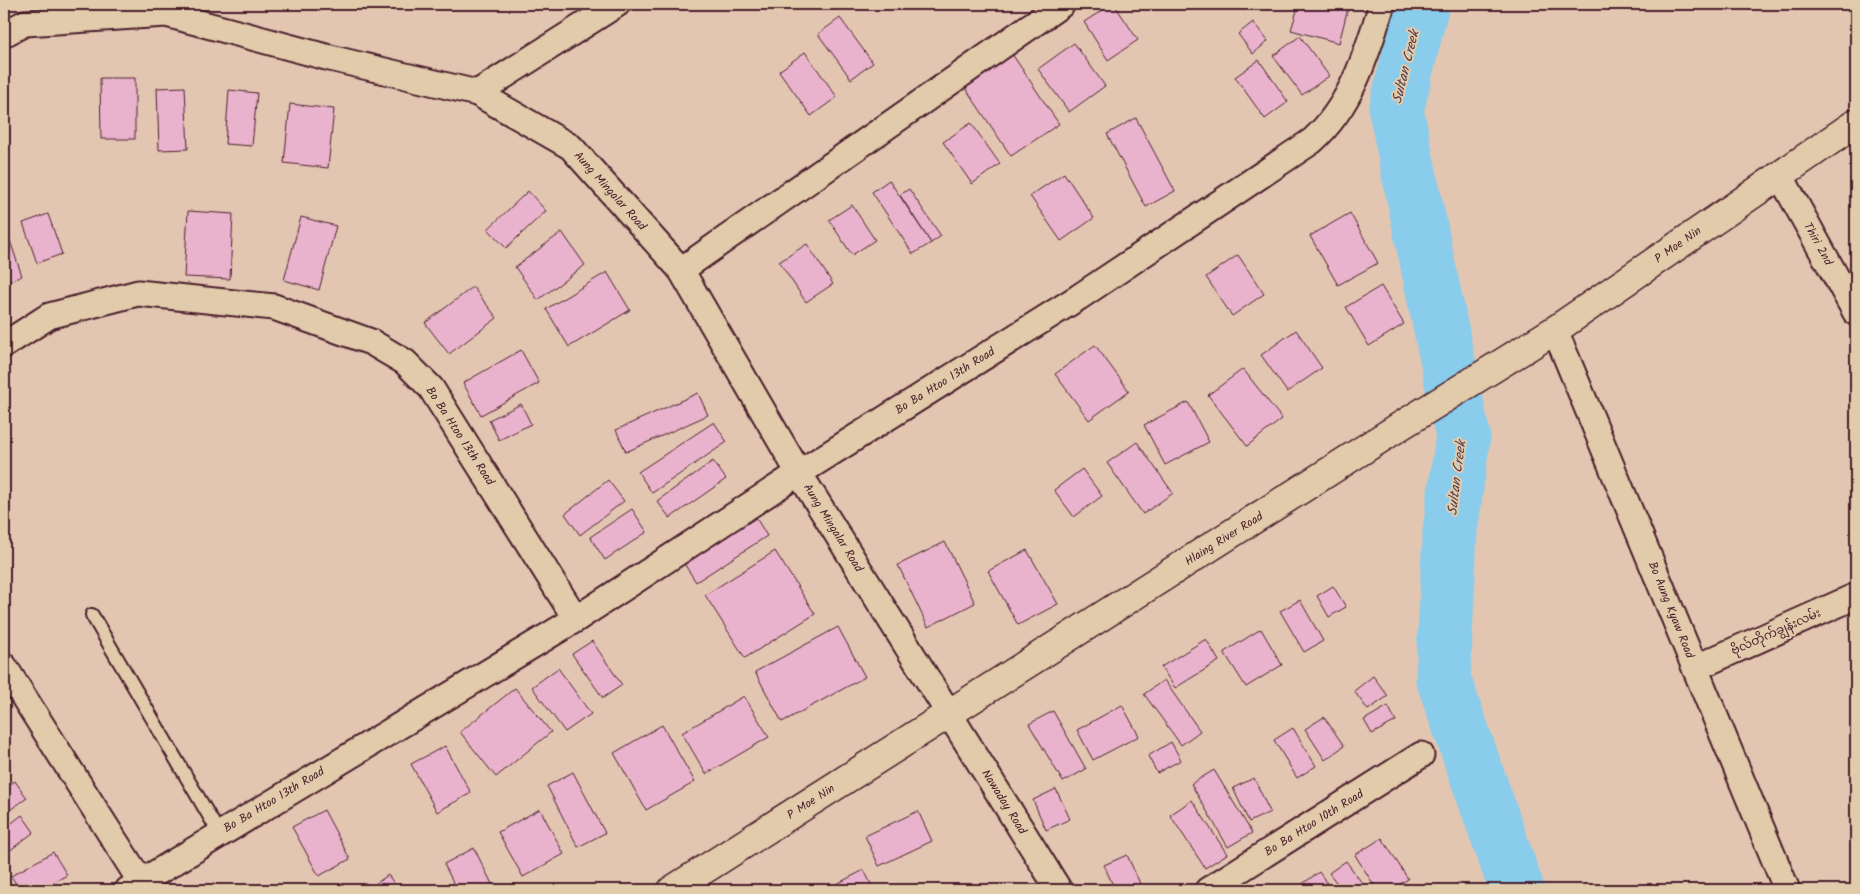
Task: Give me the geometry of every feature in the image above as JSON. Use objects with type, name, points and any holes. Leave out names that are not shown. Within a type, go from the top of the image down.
[{"type":"street","points":[[476,93],[618,4]]},
{"type":"street","points":[[681,270],[1062,4]]},
{"type":"street","name":"Bo Ba Htoo 13th Road","points":[[135,886],[219,833],[576,619],[799,473],[1079,297],[1312,142],[1323,132],[1340,109],[1364,64],[1382,4]]},
{"type":"street","name":"Aung Mingalar Road","points":[[4,34],[25,23],[166,14],[326,57],[476,93],[570,147],[681,270],[799,473],[950,713]]},
{"type":"street","name":"P Moe Nin","points":[[1498,365],[1555,330],[1856,122]]},
{"type":"street","name":"Thiri 2nd","points":[[1780,175],[1856,313]]},
{"type":"street","name":"Bo Ba Htoo 13th Road","points":[[4,345],[49,316],[138,293],[274,307],[371,342],[405,362],[431,388],[576,619]]},
{"type":"street","name":"Bo Aung Kyaw Road","points":[[1555,330],[1787,890]]},
{"type":"street","name":"Hlaing River Road","points":[[950,713],[1498,365]]},
{"type":"street","name":"ဗိုလ်တိုက်ချွန်းလမ်း","points":[[1695,668],[1856,596]]},
{"type":"street","points":[[4,666],[135,886]]},
{"type":"street","name":"P Moe Nin","points":[[672,890],[950,713]]},
{"type":"street","name":"Nawaday Road","points":[[950,713],[1059,890]]},
{"type":"street","name":"Bo Ba Htoo 10th Road","points":[[1208,890],[1421,755]]},
{"type":"lane","points":[[92,615],[219,833]]},
{"type":"building","points":[[1114,4],[1138,40],[1108,60],[1084,22]]},
{"type":"building","points":[[1299,4],[1349,4],[1339,43],[1291,30]]},
{"type":"building","points":[[840,18],[873,63],[851,79],[818,34]]},
{"type":"building","points":[[1253,22],[1268,41],[1253,54],[1238,34]]},
{"type":"building","points":[[1300,36],[1329,76],[1302,95],[1273,56]]},
{"type":"building","points":[[1074,43],[1105,86],[1069,112],[1038,69]]},
{"type":"building","points":[[805,52],[837,97],[811,116],[779,71]]},
{"type":"building","points":[[1012,54],[1059,124],[1011,156],[964,86]]},
{"type":"building","points":[[1259,60],[1288,102],[1265,119],[1235,77]]},
{"type":"building","points":[[100,78],[135,78],[135,139],[101,139]]},
{"type":"building","points":[[185,87],[188,149],[159,150],[157,88]]},
{"type":"building","points":[[229,90],[257,93],[252,146],[225,144]]},
{"type":"building","points":[[290,104],[334,109],[328,168],[284,163]]},
{"type":"building","points":[[1136,118],[1175,191],[1146,207],[1107,134]]},
{"type":"building","points":[[971,123],[1000,164],[972,184],[943,142]]},
{"type":"building","points":[[1064,173],[1094,218],[1061,241],[1030,196]]},
{"type":"building","points":[[889,180],[931,243],[913,254],[872,192]]},
{"type":"building","points":[[909,189],[941,236],[931,243],[900,195]]},
{"type":"building","points":[[528,191],[546,211],[506,248],[488,229]]},
{"type":"building","points":[[852,205],[875,240],[852,255],[829,220]]},
{"type":"building","points":[[188,211],[233,214],[230,279],[184,277]]},
{"type":"building","points":[[1350,213],[1378,263],[1338,285],[1310,236]]},
{"type":"building","points":[[48,214],[62,254],[37,263],[23,223]]},
{"type":"building","points":[[301,217],[336,226],[319,290],[284,280]]},
{"type":"building","points":[[4,223],[22,276],[4,283]]},
{"type":"building","points":[[562,232],[585,265],[538,300],[515,267]]},
{"type":"building","points":[[807,244],[833,284],[806,302],[779,262]]},
{"type":"building","points":[[1238,255],[1264,294],[1232,316],[1206,277]]},
{"type":"building","points":[[607,272],[630,310],[569,347],[546,309]]},
{"type":"building","points":[[1381,286],[1404,324],[1369,346],[1346,307]]},
{"type":"building","points":[[473,287],[497,318],[449,354],[425,323]]},
{"type":"building","points":[[1296,330],[1322,368],[1287,392],[1261,355]]},
{"type":"building","points":[[1095,345],[1129,391],[1089,420],[1055,374]]},
{"type":"building","points":[[521,350],[539,383],[481,415],[463,383]]},
{"type":"building","points":[[1243,369],[1282,419],[1247,446],[1208,395]]},
{"type":"building","points":[[698,393],[708,415],[626,452],[616,430]]},
{"type":"building","points":[[1188,402],[1209,442],[1165,465],[1144,425]]},
{"type":"building","points":[[521,404],[531,424],[499,440],[489,420]]},
{"type":"building","points":[[714,422],[727,442],[652,493],[638,472]]},
{"type":"building","points":[[1137,442],[1173,493],[1143,514],[1107,463]]},
{"type":"building","points":[[713,461],[726,479],[670,518],[657,501]]},
{"type":"building","points":[[1082,469],[1102,496],[1074,517],[1054,490]]},
{"type":"building","points":[[608,480],[624,501],[580,535],[565,514]]},
{"type":"building","points":[[632,509],[647,532],[605,560],[590,537]]},
{"type":"building","points":[[755,516],[767,536],[696,582],[683,562]]},
{"type":"building","points":[[945,542],[975,603],[928,627],[898,565]]},
{"type":"building","points":[[1027,550],[1058,604],[1018,625],[988,571]]},
{"type":"building","points":[[775,551],[815,614],[745,658],[705,595]]},
{"type":"building","points":[[1333,586],[1346,607],[1329,617],[1317,596]]},
{"type":"building","points":[[1300,600],[1323,641],[1304,652],[1280,611]]},
{"type":"building","points":[[838,627],[865,677],[782,722],[755,672]]},
{"type":"building","points":[[1261,629],[1282,665],[1246,687],[1224,652]]},
{"type":"building","points":[[1206,639],[1219,661],[1175,688],[1161,667]]},
{"type":"building","points":[[592,641],[622,685],[603,698],[572,654]]},
{"type":"building","points":[[558,668],[591,714],[565,732],[532,687]]},
{"type":"building","points":[[1373,676],[1388,696],[1368,710],[1354,691]]},
{"type":"building","points":[[1164,680],[1200,731],[1181,745],[1144,694]]},
{"type":"building","points":[[515,688],[551,732],[496,777],[460,732]]},
{"type":"building","points":[[744,696],[769,737],[706,774],[682,733]]},
{"type":"building","points":[[1122,705],[1139,736],[1093,760],[1077,730]]},
{"type":"building","points":[[1388,706],[1396,721],[1372,734],[1364,720]]},
{"type":"building","points":[[1053,711],[1086,769],[1063,782],[1029,724]]},
{"type":"building","points":[[1324,717],[1344,746],[1325,760],[1305,729]]},
{"type":"building","points":[[662,725],[695,782],[646,810],[614,753]]},
{"type":"building","points":[[1293,728],[1316,766],[1297,778],[1274,740]]},
{"type":"building","points":[[1171,742],[1181,760],[1157,773],[1148,756]]},
{"type":"building","points":[[445,746],[471,793],[437,812],[411,764]]},
{"type":"building","points":[[1214,770],[1252,833],[1228,847],[1191,784]]},
{"type":"building","points":[[573,772],[605,833],[578,847],[547,786]]},
{"type":"building","points":[[1254,778],[1270,812],[1249,822],[1233,788]]},
{"type":"building","points":[[15,781],[27,798],[4,814],[4,788]]},
{"type":"building","points":[[1056,789],[1070,819],[1046,830],[1033,800]]},
{"type":"building","points":[[1192,800],[1227,854],[1205,868],[1170,815]]},
{"type":"building","points":[[540,809],[564,854],[523,877],[498,832]]},
{"type":"building","points":[[324,810],[350,859],[319,876],[292,827]]},
{"type":"building","points":[[918,811],[932,841],[879,866],[865,836]]},
{"type":"building","points":[[22,815],[34,832],[4,855],[4,829]]},
{"type":"building","points":[[1382,838],[1408,879],[1391,890],[1377,890],[1355,855]]},
{"type":"building","points":[[474,848],[495,890],[457,890],[444,864]]},
{"type":"building","points":[[53,852],[67,875],[40,890],[20,890],[11,876]]},
{"type":"building","points":[[1127,855],[1143,890],[1115,890],[1104,865]]},
{"type":"building","points":[[1346,861],[1367,890],[1342,890],[1329,873]]},
{"type":"building","points":[[864,870],[874,890],[825,890]]},
{"type":"building","points":[[1319,872],[1332,890],[1304,890],[1301,885]]},
{"type":"building","points":[[388,875],[399,890],[367,890]]},
{"type":"waterway","name":"Sultan Creek","points":[[1422,4],[1396,110],[1463,436],[1450,531],[1443,678],[1517,890]]}]
